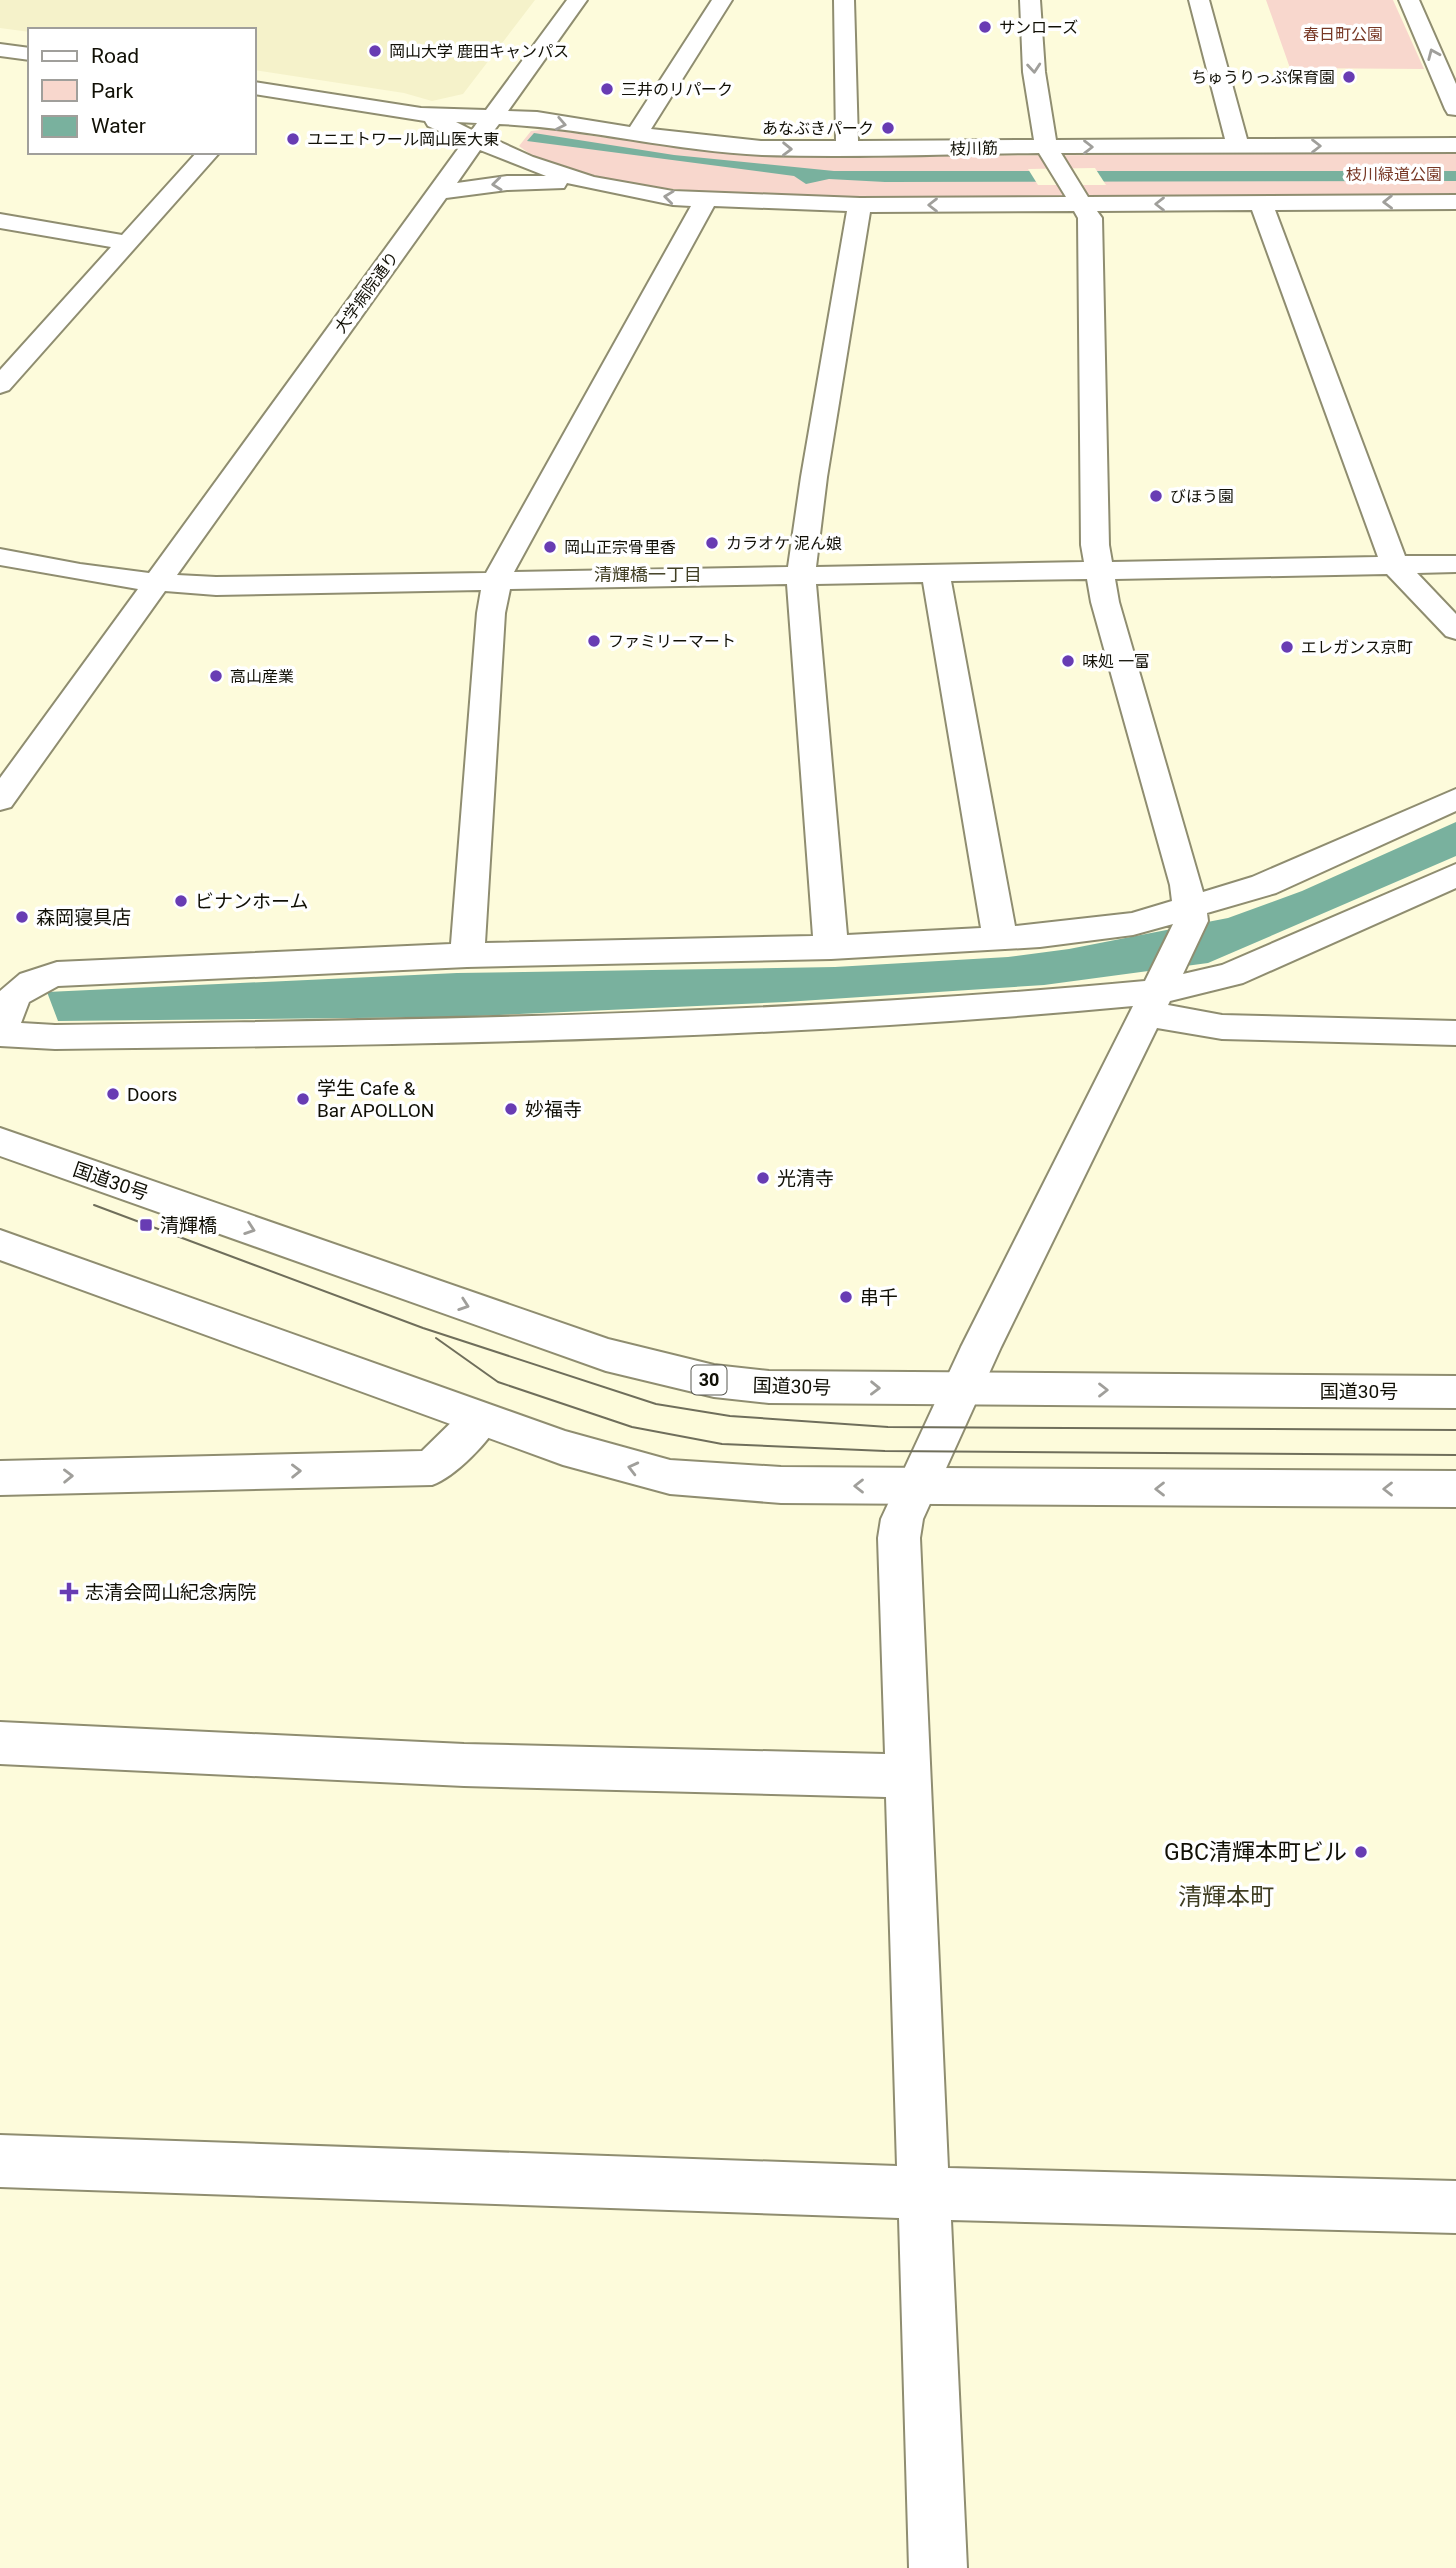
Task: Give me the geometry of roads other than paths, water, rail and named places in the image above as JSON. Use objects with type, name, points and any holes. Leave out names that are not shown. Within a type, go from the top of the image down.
[{"type":"main road","name":"大学病院通り","points":[[0,800],[577,0]]},
{"type":"main road","points":[[636,135],[722,0]]},
{"type":"main road","points":[[844,0],[847,149]]},
{"type":"main road","points":[[938,2568],[899,1538],[902,1519],[961,1389],[1158,992],[1191,914],[1098,570],[1095,545],[1090,218],[1046,147],[1034,72],[1030,0]]},
{"type":"main road","points":[[1199,0],[1238,146]]},
{"type":"main road","points":[[1409,0],[1456,109]]},
{"type":"main road","points":[[0,50],[28,54]]},
{"type":"main road","points":[[258,93],[421,114],[525,162],[590,183],[673,198],[860,205],[1071,187],[1261,204],[1456,202]]},
{"type":"main road","name":"枝川筋","points":[[421,114],[537,119],[636,135],[761,148],[1456,145]]},
{"type":"main road","points":[[0,385],[207,154]]},
{"type":"main road","points":[[439,192],[516,183],[590,183]]},
{"type":"main road","points":[[467,955],[491,613],[497,581],[504,562],[706,200]]},
{"type":"main road","points":[[1261,204],[1395,566],[1424,600],[1456,630]]},
{"type":"main road","points":[[831,947],[801,576],[814,477],[860,205]]},
{"type":"main road","points":[[0,221],[127,243]]},
{"type":"main road","points":[[0,557],[96,577],[155,584],[216,586],[1456,564]]},
{"type":"main road","points":[[936,573],[1000,938]]},
{"type":"main road","points":[[1456,799],[1264,885],[1191,914],[1133,924],[1040,936],[831,947],[467,955],[57,974],[22,988],[13,997],[0,1033],[55,1037],[451,1032],[988,1008],[1158,992],[1231,975],[1456,875]]},
{"type":"main road","points":[[1158,992],[1222,1027],[1456,1033]]},
{"type":"main road","name":"国道30号","points":[[0,1142],[606,1355],[714,1381],[769,1387],[1456,1392]]},
{"type":"main road","points":[[0,1245],[563,1448],[670,1477],[781,1485],[1456,1489]]},
{"type":"main road","points":[[0,1478],[432,1468],[481,1419]]},
{"type":"main road","points":[[0,1743],[464,1765],[906,1776]]},
{"type":"main road","points":[[0,2161],[923,2193],[1456,2207]]},
{"type":"water","points":[[534,133],[674,155],[834,171],[1456,171],[1456,181],[885,182],[829,179],[806,184],[794,176],[527,141]]},
{"type":"water","points":[[1456,822],[1456,856],[1208,963],[1044,985],[785,1002],[454,1017],[58,1021],[47,992],[457,973],[835,967],[1008,957],[1069,949],[1228,918],[1302,891]]},
{"type":"tram line","points":[[94,1205],[423,1328],[656,1404],[730,1416],[888,1427],[1456,1430]]},
{"type":"tram line","points":[[436,1338],[498,1382],[632,1427],[722,1444],[885,1451],[1456,1455]]},
{"type":"place","name":"サンローズ","points":[[985,27]]},
{"type":"place","name":"岡山大学 鹿田キャンパス","points":[[375,51]]},
{"type":"place","name":"ちゅうりっぷ保育園","points":[[1349,77]]},
{"type":"place","name":"三井のリパーク","points":[[607,89]]},
{"type":"place","name":"あなぶきパーク","points":[[888,128]]},
{"type":"place","name":"ユニエトワール岡山医大東","points":[[293,139]]},
{"type":"place","name":"びほう園","points":[[1156,496]]},
{"type":"place","name":"カラオケ 泥ん娘","points":[[712,543]]},
{"type":"place","name":"岡山正宗骨里香","points":[[550,547]]},
{"type":"place","name":"ファミリーマート","points":[[594,641]]},
{"type":"place","name":"エレガンス京町","points":[[1287,647]]},
{"type":"place","name":"味処 一富","points":[[1068,661]]},
{"type":"place","name":"高山産業","points":[[216,676]]},
{"type":"place","name":"ビナンホーム","points":[[181,901]]},
{"type":"place","name":"森岡寝具店","points":[[22,917]]},
{"type":"place","name":"Doors","points":[[113,1094]]},
{"type":"place","name":"学生 Cafe & Bar APOLLON","points":[[303,1099]]},
{"type":"place","name":"妙福寺","points":[[511,1109]]},
{"type":"place","name":"光清寺","points":[[763,1178]]},
{"type":"place","name":"清輝橋","points":[[146,1225]]},
{"type":"place","name":"串千","points":[[846,1297]]},
{"type":"place","name":"志清会岡山紀念病院","points":[[69,1592]]},
{"type":"place","name":"GBC清輝本町ビル","points":[[1361,1852]]},
{"type":"district","name":"清輝橋一丁目","points":[[648,575]]},
{"type":"district","name":"清輝本町","points":[[1226,1897]]},
{"type":"park label","name":"春日町公園","points":[[1343,34]]},
{"type":"park label","name":"枝川緑道公園","points":[[1394,174]]}]
